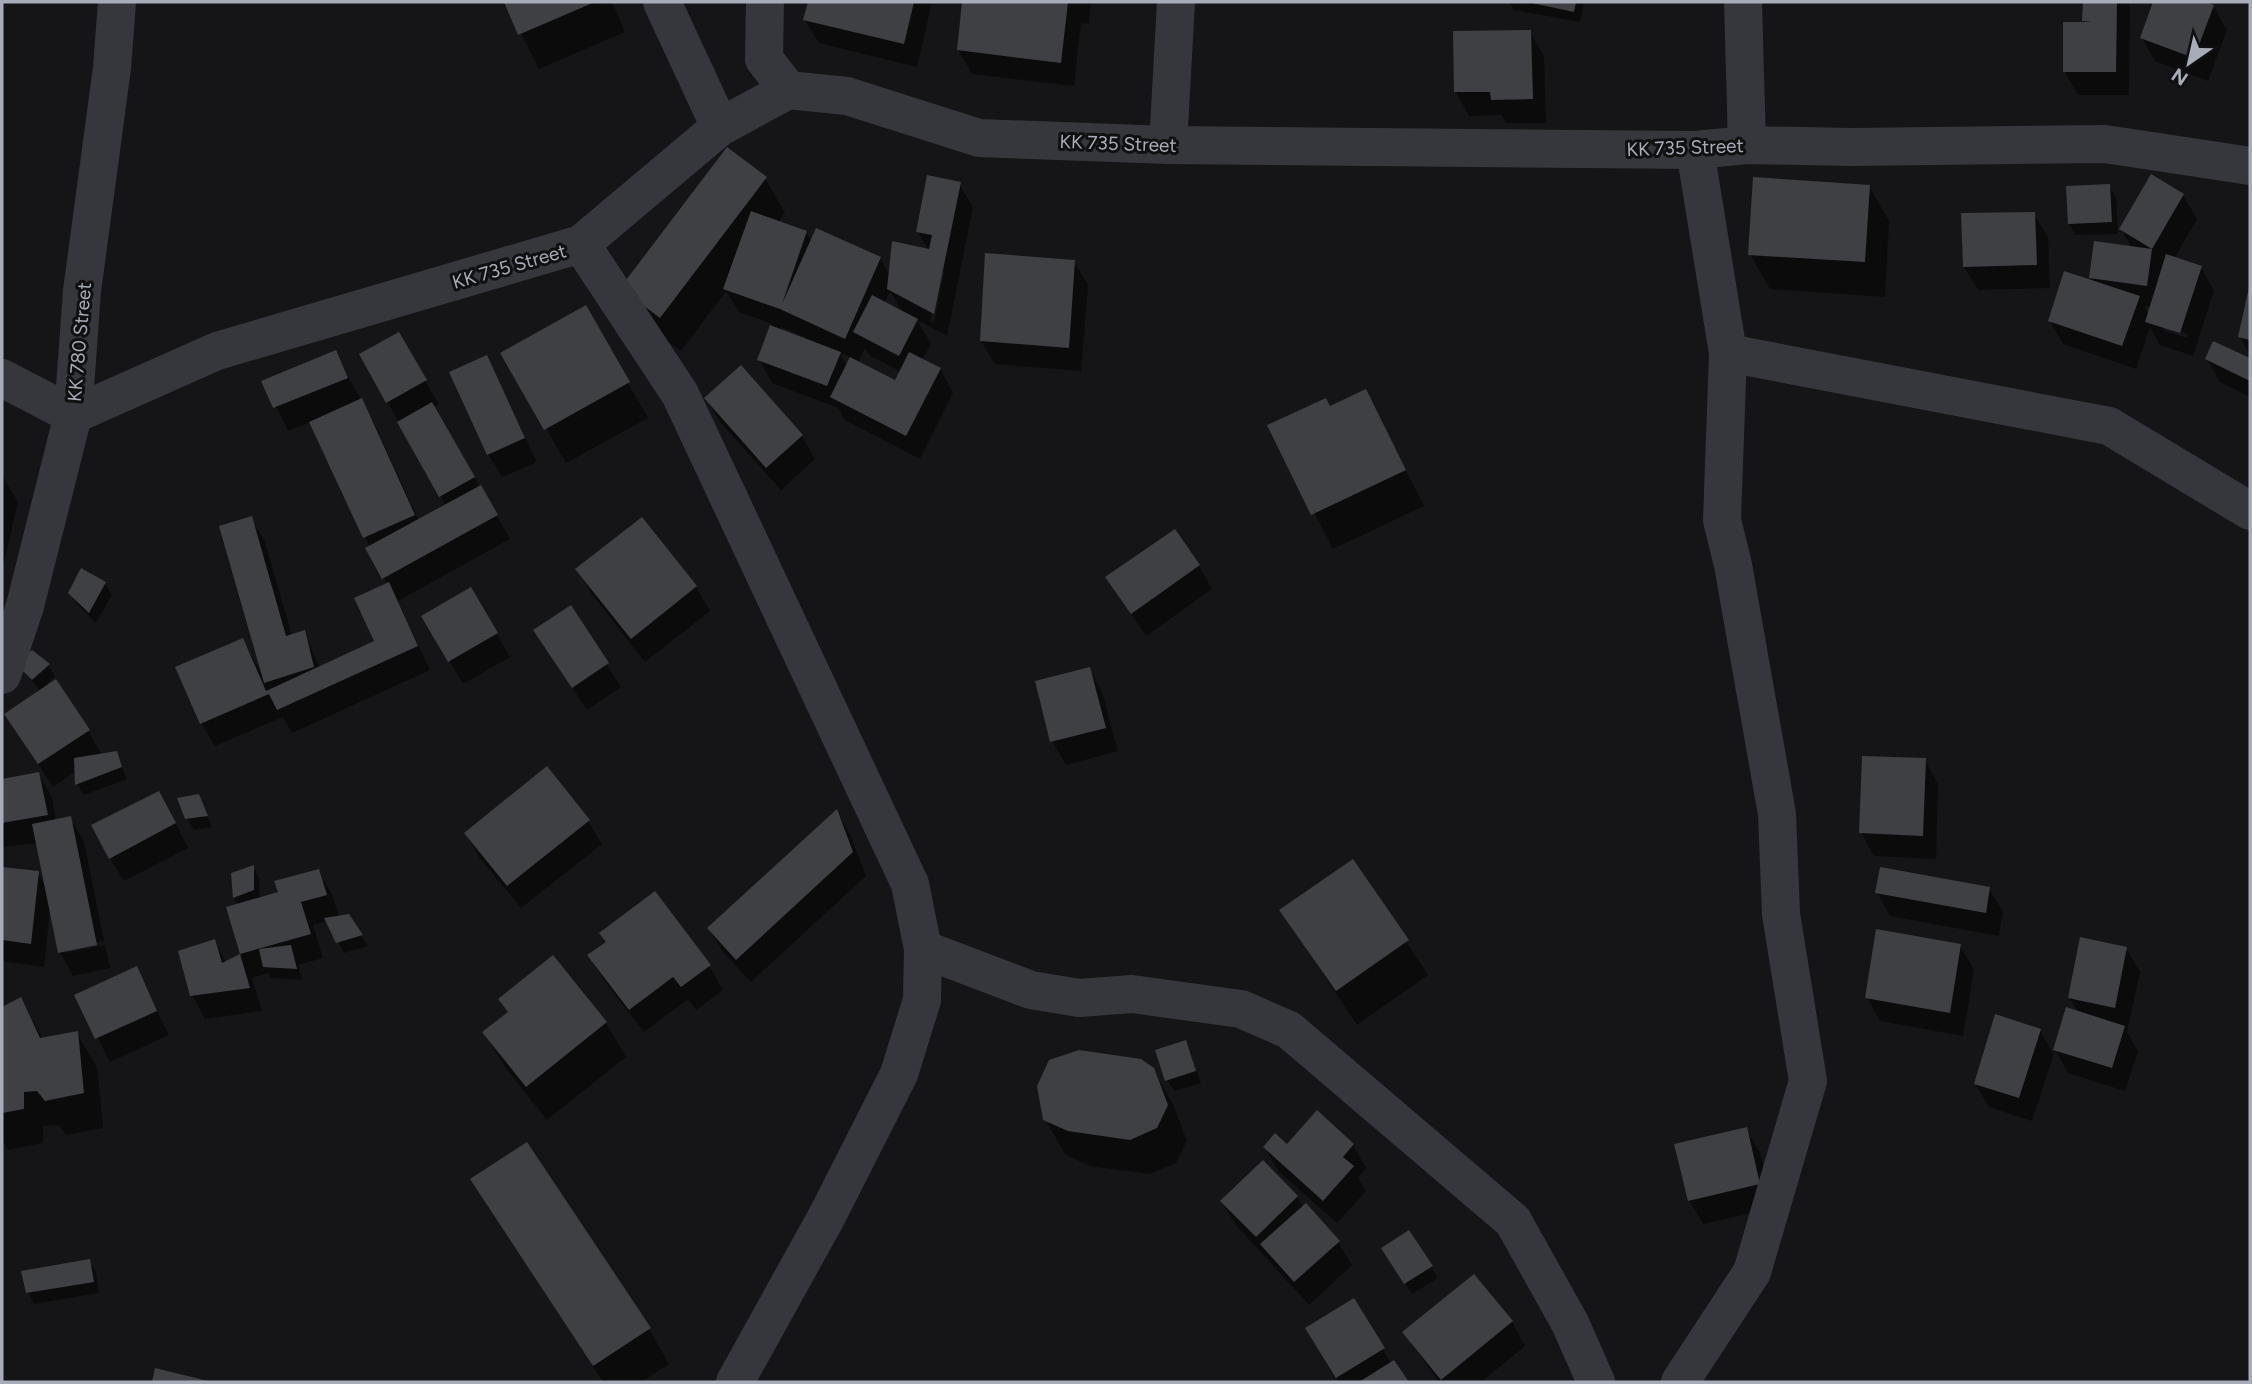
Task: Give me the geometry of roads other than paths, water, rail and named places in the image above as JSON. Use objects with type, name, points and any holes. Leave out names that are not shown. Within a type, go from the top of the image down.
[{"type":"street","name":"KK 780 Street","points":[[2,676],[25,606],[73,415],[82,291],[112,68],[117,2]]},
{"type":"street","points":[[662,2],[720,127]]},
{"type":"street","points":[[765,2],[764,59],[788,90]]},
{"type":"street","points":[[1168,145],[1176,2]]},
{"type":"street","points":[[1744,2],[1747,145]]},
{"type":"street","name":"KK 735 Street","points":[[73,415],[217,351],[581,244],[720,127],[788,90],[848,96],[979,138],[1168,145],[1695,150],[1747,145],[1879,147],[2105,144],[2250,166]]},
{"type":"street","points":[[1680,1382],[1752,1272],[1808,1081],[1781,914],[1777,814],[1733,565],[1722,520],[1728,353],[1695,150]]},
{"type":"street","points":[[581,244],[680,394],[910,884],[923,949],[922,1000],[899,1073],[827,1216],[735,1382]]},
{"type":"street","points":[[1728,353],[2109,426],[2250,511]]},
{"type":"street","points":[[2,378],[73,415]]},
{"type":"street","points":[[923,949],[1031,990],[1079,998],[1132,994],[1241,1009],[1289,1030],[1513,1222],[1570,1323],[1596,1382]]}]
